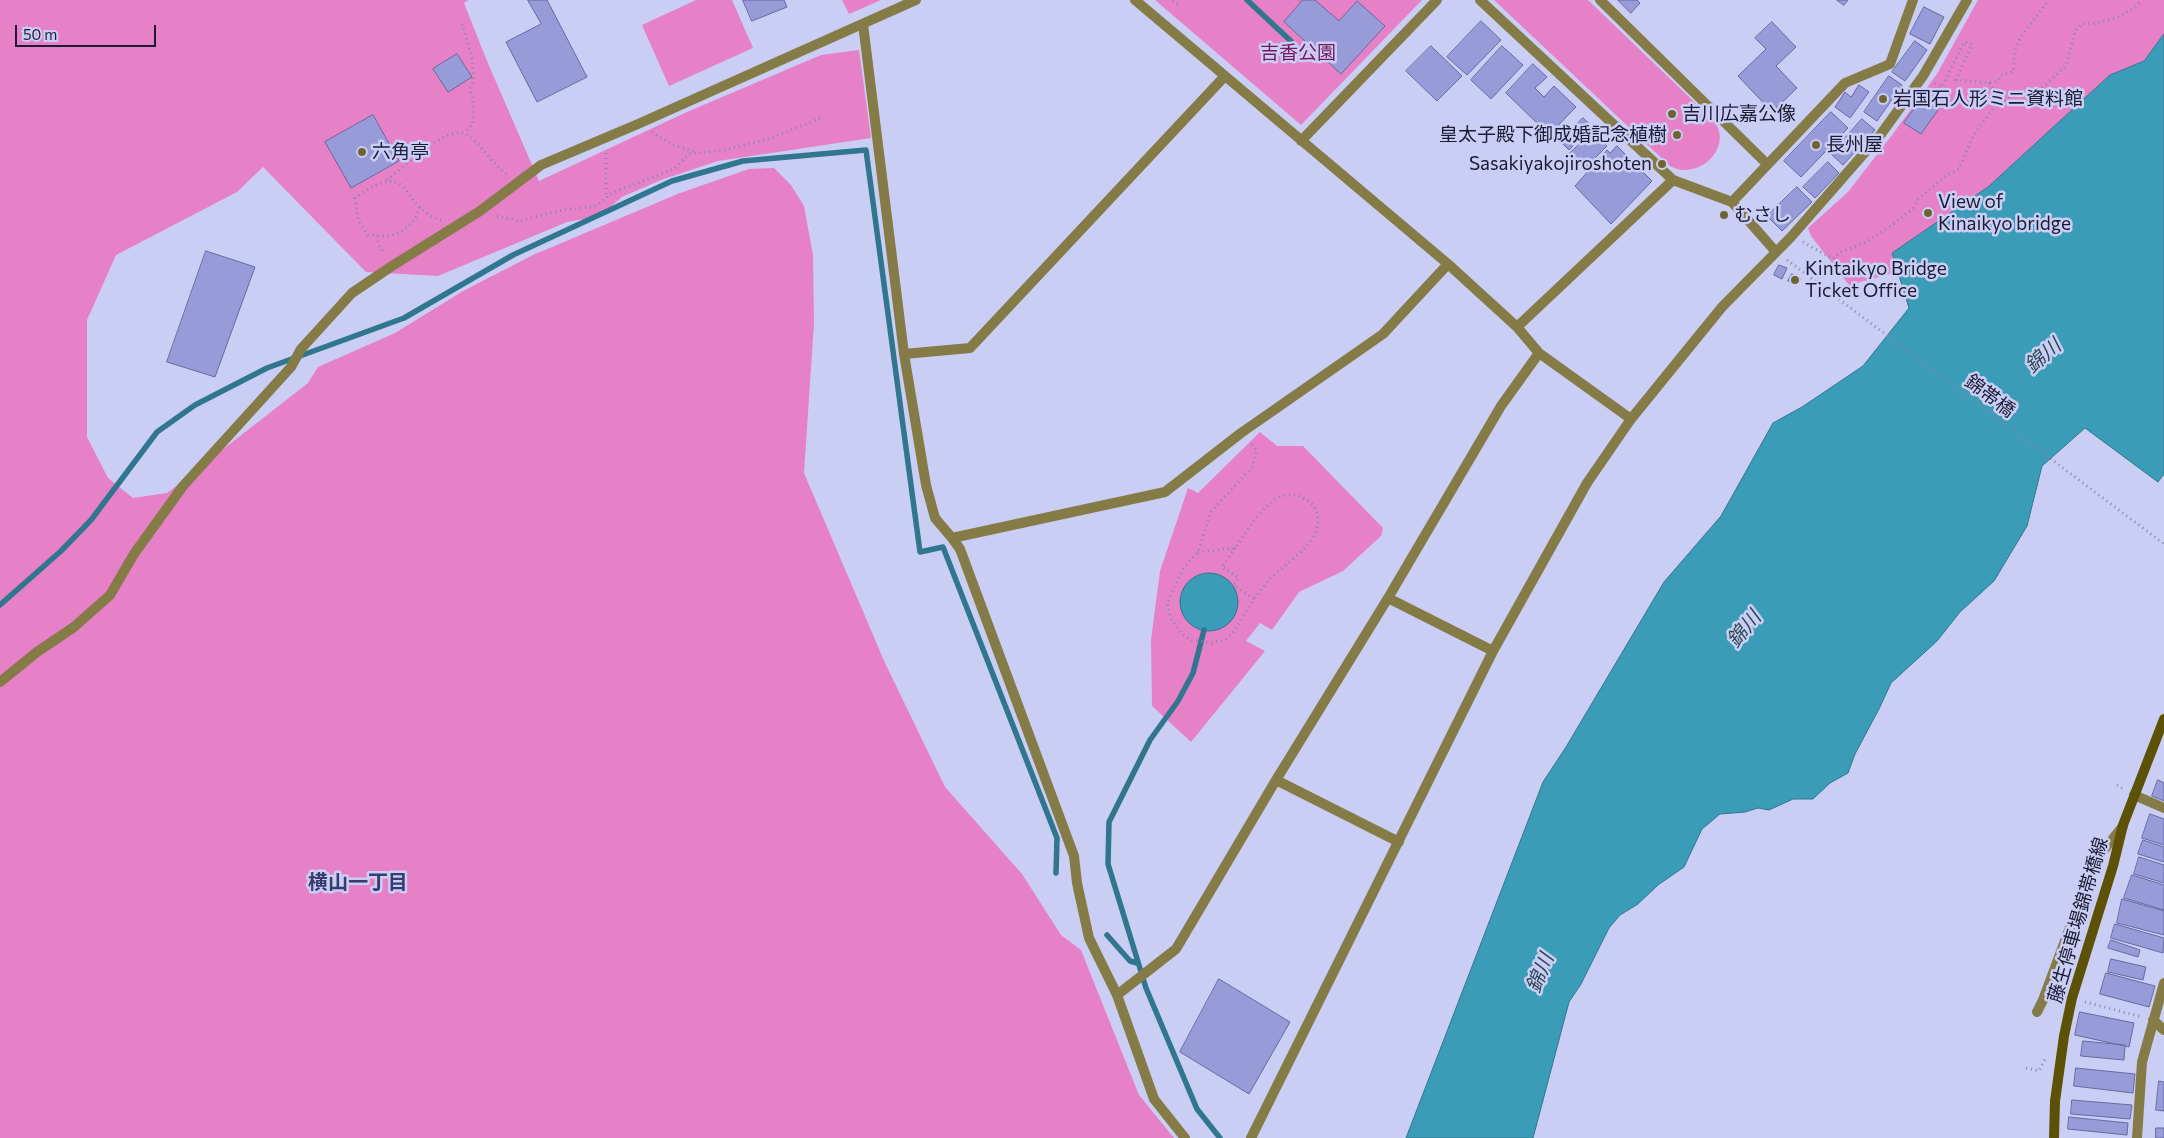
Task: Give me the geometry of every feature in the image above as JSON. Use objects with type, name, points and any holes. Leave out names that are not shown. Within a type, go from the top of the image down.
[{"type":"main road","name":"藤生停車場錦帯橋線","points":[[2054,1138],[2055,1101],[2064,1036],[2072,998],[2113,866],[2123,825],[2164,719]]},
{"type":"street","points":[[0,682],[37,652],[74,627],[110,595],[134,554],[183,486],[292,367],[301,349],[352,293],[480,211],[541,165],[638,124],[916,0]]},
{"type":"street","points":[[1135,0],[1448,264],[1517,326],[1540,353],[1631,419]]},
{"type":"street","points":[[1301,141],[1437,0]]},
{"type":"street","points":[[1480,0],[1672,180],[1732,202],[1776,252]]},
{"type":"street","points":[[1600,0],[1766,163]]},
{"type":"street","points":[[1732,202],[1766,163],[1845,83],[1890,64],[1913,0]]},
{"type":"street","points":[[1251,1138],[1493,651],[1587,484],[1631,419],[1722,307],[1826,198],[1882,134],[1923,76],[1967,0]]},
{"type":"street","points":[[863,24],[904,354],[926,485],[935,518],[960,549],[1053,798],[1074,856],[1077,883],[1089,938],[1117,995],[1154,1099],[1185,1138]]},
{"type":"street","points":[[904,354],[970,348],[1225,76]]},
{"type":"street","points":[[1517,326],[1672,180]]},
{"type":"street","points":[[952,538],[1165,492],[1241,433],[1384,334],[1448,264]]},
{"type":"street","points":[[1117,995],[1176,949],[1276,780],[1388,598],[1501,406],[1540,353]]},
{"type":"street","points":[[1388,598],[1493,651]]},
{"type":"street","points":[[1276,780],[1399,842]]},
{"type":"street","points":[[2134,795],[2164,808]]},
{"type":"street","points":[[2037,1012],[2044,1000],[2091,871],[2099,856],[2123,825]]},
{"type":"street","points":[[2136,1138],[2142,1062],[2164,983]]},
{"type":"street","points":[[2153,1020],[2164,1030]]},
{"type":"path","points":[[1173,0],[1180,6]]},
{"type":"path","points":[[1923,76],[1942,87],[1964,42],[1972,44],[1956,80],[1989,83],[1998,81],[2002,75],[2013,72],[2015,51],[2022,35],[2049,0]]},
{"type":"path","points":[[1817,249],[1833,259],[1840,252],[1868,242],[1895,223],[1912,208],[1918,199],[1948,175],[1959,169],[1972,136],[1994,108],[2026,91],[2043,87],[2066,66],[2075,31],[2082,24],[2097,24],[2118,16],[2136,7],[2140,0]]},
{"type":"path","points":[[462,24],[471,52],[474,83],[470,90],[473,100],[473,122],[464,133]]},
{"type":"path","points":[[1989,83],[1996,96],[2003,102]]},
{"type":"path","points":[[480,211],[519,221],[556,211],[596,206],[612,192],[674,169],[689,154],[724,150],[769,140],[823,117]]},
{"type":"path","points":[[638,124],[673,145],[697,153]]},
{"type":"path","points":[[420,207],[415,219],[402,233],[385,237],[368,235],[358,220],[355,198],[368,188],[387,180],[432,143],[457,133],[464,133],[475,141],[500,170],[518,181]]},
{"type":"path","points":[[605,137],[606,197]]},
{"type":"path","points":[[387,180],[399,183],[428,216],[458,224]]},
{"type":"path","points":[[377,236],[379,245],[392,266]]},
{"type":"path","name":"錦帯橋","points":[[1800,270],[2164,544]]},
{"type":"path","points":[[1241,433],[1257,450],[1252,466],[1210,512],[1198,552],[1183,569],[1167,603],[1171,619],[1182,634],[1190,640],[1212,643],[1225,640],[1233,633],[1254,599],[1270,579],[1310,542],[1316,532],[1318,519],[1315,507],[1306,499],[1291,495],[1281,496],[1267,504],[1222,567],[1239,578],[1234,585],[1254,599]]},
{"type":"path","points":[[1198,552],[1235,548]]},
{"type":"path","points":[[2072,998],[2153,1020]]},
{"type":"path","points":[[2026,1068],[2039,1071],[2047,1055]]},
{"type":"green space","points":[[0,0],[469,0],[464,3],[539,181],[687,112],[821,55],[859,50],[871,138],[718,161],[661,180],[622,197],[600,216],[567,222],[438,276],[366,272],[263,167],[237,192],[116,255],[87,320],[87,437],[108,478],[133,498],[167,493],[308,383],[318,367],[395,333],[463,291],[533,255],[680,193],[749,169],[774,168],[791,185],[804,206],[813,255],[814,323],[804,473],[885,663],[945,787],[1022,874],[1061,935],[1081,950],[1139,1095],[1174,1138],[0,1138]]},
{"type":"green space","points":[[696,0],[732,0],[753,48],[669,86],[642,25]]},
{"type":"green space","points":[[842,0],[881,0],[849,14]]},
{"type":"green space","name":"吉香公園","points":[[1155,0],[1422,0],[1301,125]]},
{"type":"green space","points":[[1494,0],[1588,0],[1711,118],[1717,127],[1720,138],[1713,156],[1698,167],[1689,170],[1670,166]]},
{"type":"green space","points":[[1978,0],[2164,0],[2164,34],[2144,61],[2110,75],[1988,187],[1892,253],[1898,272],[1849,285],[1811,236],[1808,228],[1848,192],[1892,135],[1937,74]]},
{"type":"green space","points":[[1260,432],[1277,446],[1303,446],[1383,528],[1381,536],[1343,571],[1299,592],[1272,630],[1260,623],[1246,641],[1265,651],[1191,742],[1152,706],[1151,640],[1160,571],[1188,488],[1198,493]]},
{"type":"water","name":"錦川","points":[[2164,34],[2164,474],[2158,482],[2085,428],[2042,466],[2027,526],[1994,581],[1960,612],[1937,641],[1891,683],[1855,754],[1848,773],[1830,783],[1813,799],[1793,799],[1769,810],[1758,808],[1745,812],[1720,814],[1702,829],[1684,867],[1658,885],[1638,904],[1620,915],[1609,928],[1581,984],[1569,1002],[1533,1138],[1406,1138],[1543,782],[1566,747],[1664,582],[1721,516],[1773,423],[1802,407],[1863,366],[1909,308],[1892,253],[1988,187],[2110,75],[2144,61]]},
{"type":"water","points":[[1209,573],[1225,578],[1233,586],[1238,602],[1233,618],[1225,626],[1209,631],[1193,626],[1185,618],[1180,602],[1185,586],[1193,578]]},
{"type":"building","points":[[528,0],[547,0],[587,77],[537,102],[506,42],[541,24]]},
{"type":"building","points":[[743,0],[784,0],[787,7],[752,21]]},
{"type":"building","points":[[1303,0],[1315,0],[1339,21],[1357,1],[1385,26],[1341,74],[1284,22]]},
{"type":"building","points":[[1618,0],[1637,0],[1640,3],[1631,13]]},
{"type":"building","points":[[1837,0],[1848,0],[1844,5]]},
{"type":"building","points":[[1924,7],[1944,17],[1930,44],[1910,34]]},
{"type":"building","points":[[1481,21],[1501,40],[1467,75],[1447,57]]},
{"type":"building","points":[[1772,22],[1796,47],[1776,66],[1797,88],[1772,112],[1738,76],[1766,49],[1755,38]]},
{"type":"building","points":[[1915,41],[1927,50],[1905,81],[1892,72]]},
{"type":"building","points":[[1431,46],[1462,76],[1437,101],[1406,71]]},
{"type":"building","points":[[1502,46],[1523,65],[1491,99],[1471,80]]},
{"type":"building","points":[[457,54],[472,77],[448,92],[433,69]]},
{"type":"building","points":[[1533,64],[1547,77],[1535,88],[1544,97],[1554,86],[1576,107],[1543,141],[1534,133],[1540,126],[1506,93]]},
{"type":"building","name":"岩国石人形ミニ資料館","points":[[1889,76],[1902,85],[1877,121],[1864,112]]},
{"type":"building","points":[[1859,85],[1869,92],[1850,118],[1835,107],[1845,92],[1851,97]]},
{"type":"building","points":[[1929,89],[1945,100],[1921,134],[1904,123]]},
{"type":"building","name":"長州屋","points":[[1831,112],[1848,128],[1801,177],[1784,161]]},
{"type":"building","name":"六角亭","points":[[373,115],[399,161],[351,188],[325,142]]},
{"type":"building","points":[[1583,118],[1592,126],[1569,150],[1560,141]]},
{"type":"building","points":[[1862,119],[1875,130],[1843,165],[1831,154]]},
{"type":"building","points":[[1593,132],[1607,146],[1584,169],[1569,154]]},
{"type":"building","points":[[1617,146],[1652,181],[1611,224],[1575,186],[1607,150],[1610,153]]},
{"type":"building","points":[[1828,162],[1839,173],[1815,198],[1803,187]]},
{"type":"building","points":[[1797,187],[1812,202],[1782,231],[1767,216]]},
{"type":"building","points":[[206,251],[255,267],[215,377],[167,362]]},
{"type":"building","points":[[1779,265],[1787,268],[1782,279],[1774,275]]},
{"type":"building","name":"Kintaikyo Bridge Ticket Office","points":[[1792,274],[1801,279],[1797,285],[1788,281]]},
{"type":"building","points":[[2158,780],[2164,783],[2164,801],[2152,796]]},
{"type":"building","points":[[2150,814],[2164,819],[2164,845],[2142,838]]},
{"type":"building","points":[[2143,840],[2164,847],[2164,862],[2138,854]]},
{"type":"building","points":[[2139,857],[2164,865],[2164,883],[2134,874]]},
{"type":"building","points":[[2132,875],[2164,885],[2164,910],[2124,898]]},
{"type":"building","points":[[2122,899],[2164,911],[2164,935],[2117,923]]},
{"type":"building","points":[[2115,924],[2164,938],[2163,953],[2111,938]]},
{"type":"building","points":[[2111,940],[2140,950],[2138,957],[2108,948]]},
{"type":"building","points":[[2111,959],[2146,967],[2143,980],[2108,972]]},
{"type":"building","points":[[2106,973],[2155,986],[2149,1007],[2100,994]]},
{"type":"building","points":[[1219,979],[1290,1022],[1249,1094],[1180,1052]]},
{"type":"building","points":[[2080,1012],[2134,1023],[2129,1047],[2075,1035]]},
{"type":"building","points":[[2083,1041],[2125,1045],[2124,1060],[2081,1056]]},
{"type":"building","points":[[2076,1068],[2135,1074],[2133,1093],[2074,1086]]},
{"type":"building","points":[[2159,1081],[2164,1082],[2164,1111],[2156,1110]]},
{"type":"building","points":[[2072,1100],[2132,1105],[2130,1119],[2071,1114]]},
{"type":"building","points":[[2069,1117],[2128,1123],[2127,1135],[2068,1129]]},
{"type":"building","points":[[2156,1128],[2164,1128],[2164,1138],[2156,1138]]},
{"type":"waterway","points":[[1247,0],[1294,44]]},
{"type":"waterway","points":[[0,605],[61,551],[91,520],[157,432],[195,405],[267,368],[404,318],[513,255],[672,181],[743,161],[866,150],[920,552],[943,547],[1057,838],[1056,873]]},
{"type":"waterway","points":[[1204,630],[1193,673],[1178,701],[1150,740],[1109,822],[1108,864],[1146,988],[1197,1109],[1220,1138]]},
{"type":"waterway","points":[[1107,935],[1130,961],[1137,963]]},
{"type":"place","name":"岩国石人形ミニ資料館","points":[[1883,99]]},
{"type":"place","name":"吉川広嘉公像","points":[[1672,114]]},
{"type":"place","name":"皇太子殿下御成婚記念植樹","points":[[1677,135]]},
{"type":"place","name":"長州屋","points":[[1816,145]]},
{"type":"place","name":"六角亭","points":[[362,152]]},
{"type":"place","name":"Sasakiyakojiroshoten","points":[[1662,164]]},
{"type":"place","name":"View of Kinaikyo bridge","points":[[1928,213]]},
{"type":"place","name":"むさし","points":[[1724,215]]},
{"type":"place","name":"Kintaikyo Bridge Ticket Office","points":[[1795,280]]},
{"type":"district","name":"横山一丁目","points":[[358,882]]}]
